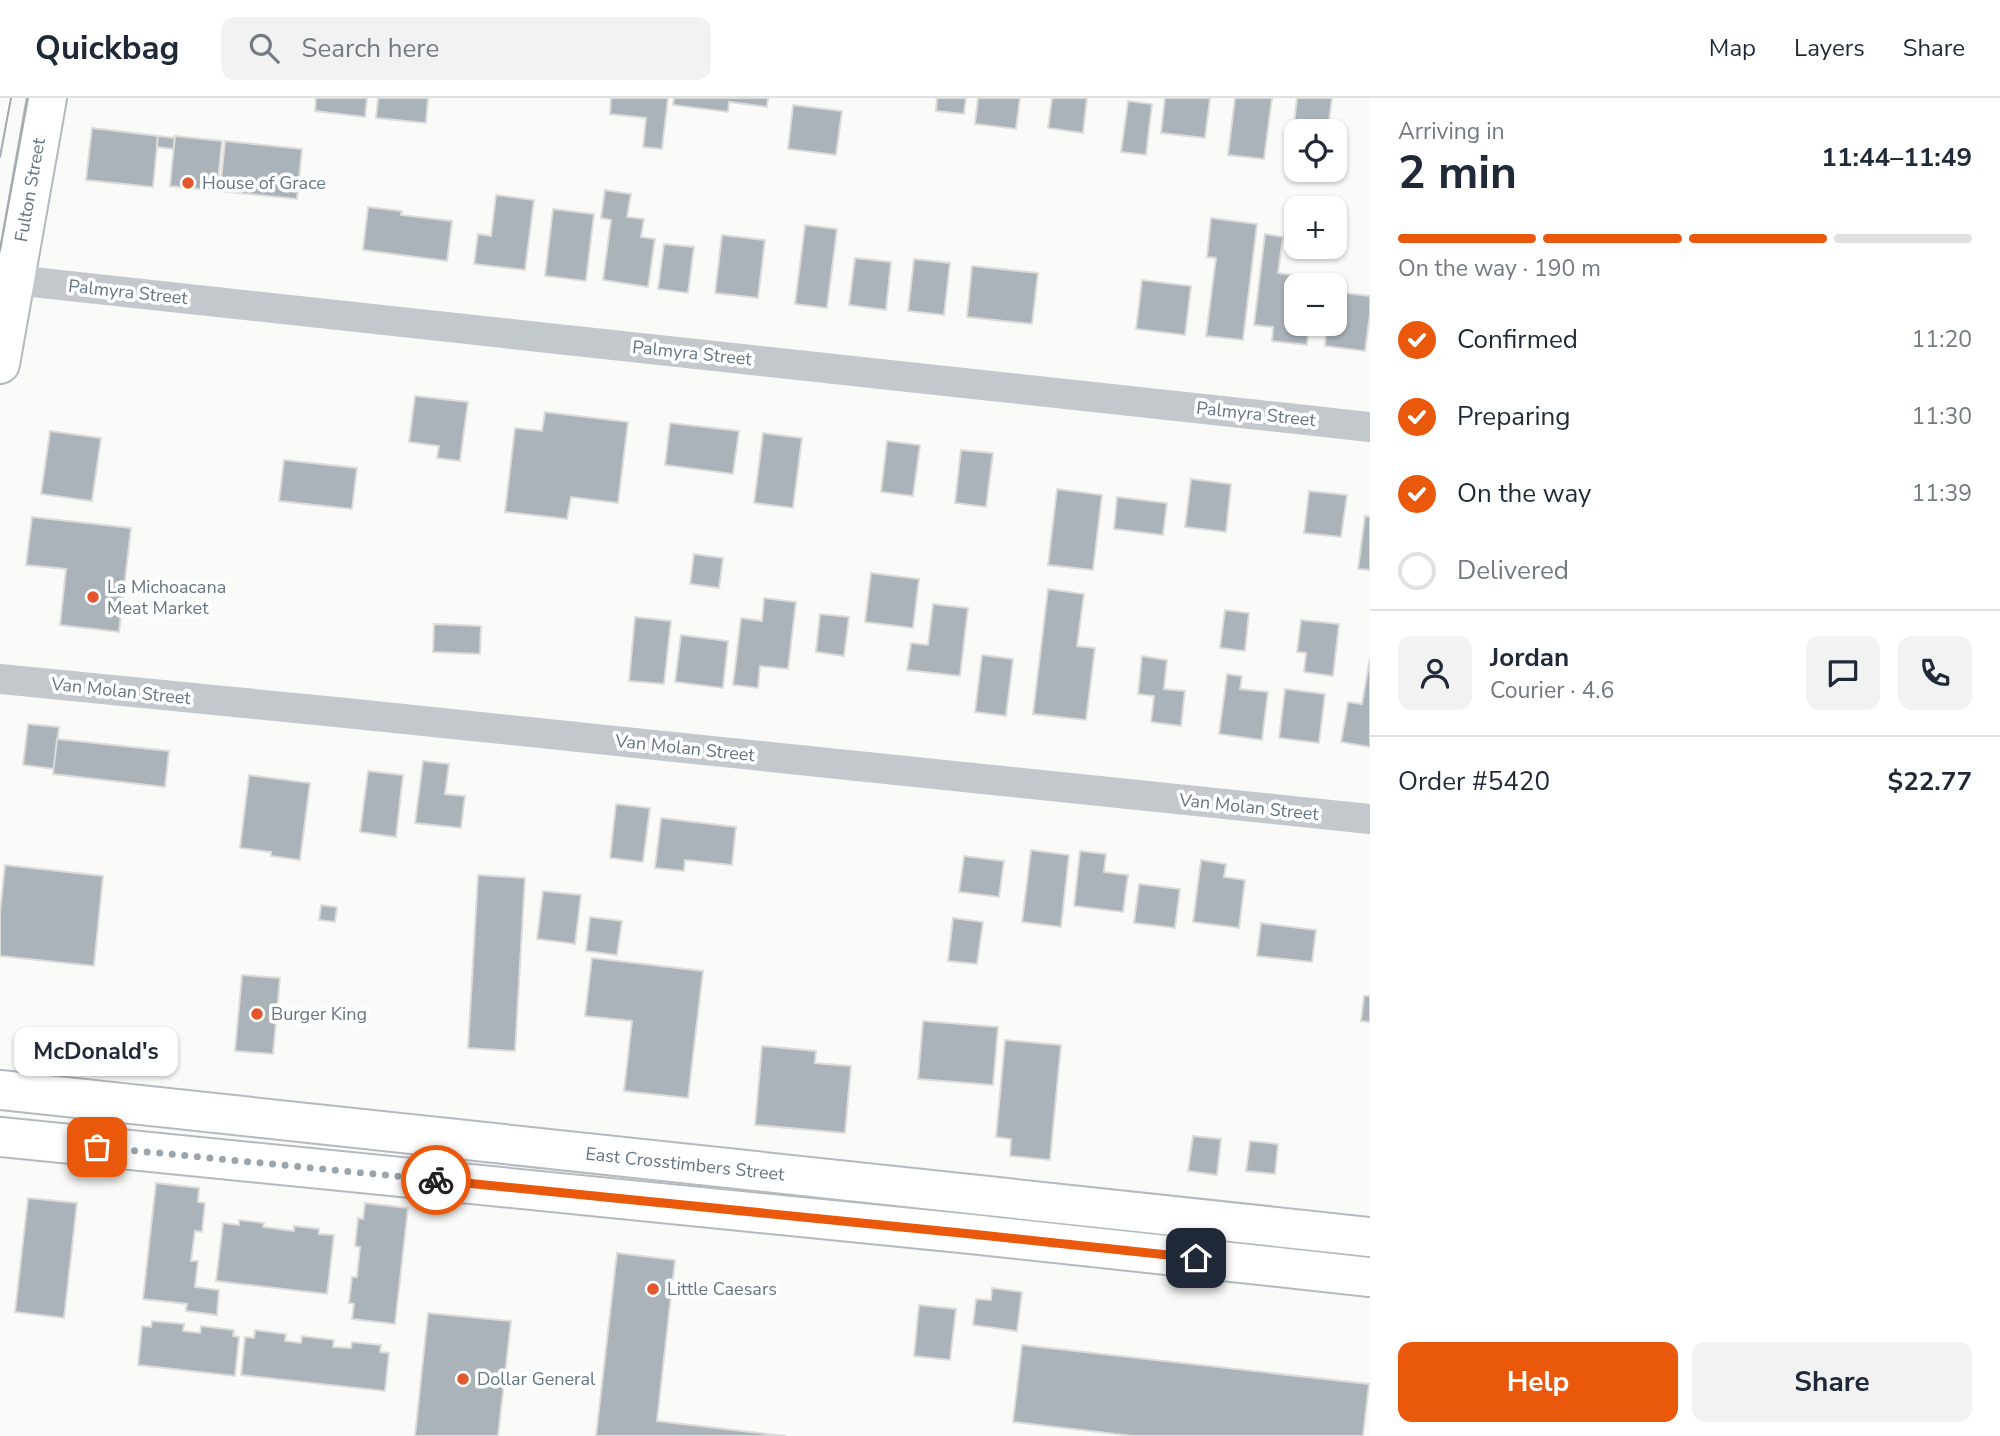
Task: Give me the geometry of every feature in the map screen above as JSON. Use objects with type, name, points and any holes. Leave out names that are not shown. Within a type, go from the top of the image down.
[{"type":"main road","name":"Fulton Street","points":[[0,364],[47,98]]},
{"type":"main road","name":"East Crosstimbers Street","points":[[0,1090],[1370,1237]]},
{"type":"main road","points":[[291,1166],[298,1122]]},
{"type":"main road","points":[[0,1137],[633,1199],[1370,1277]]},
{"type":"main road","points":[[633,1199],[635,1159]]},
{"type":"main road","points":[[971,1234],[978,1195]]},
{"type":"main road","points":[[1307,1270],[1311,1230]]},
{"type":"street","name":"Palmyra Street","points":[[14,280],[1370,427]]},
{"type":"street","name":"Van Molan Street","points":[[0,679],[1370,819]]},
{"type":"building","points":[[316,98],[367,98],[365,117],[315,111]]},
{"type":"building","points":[[378,98],[428,98],[426,123],[376,118]]},
{"type":"building","points":[[611,98],[668,98],[662,149],[643,147],[646,118],[610,114]]},
{"type":"building","points":[[674,98],[768,98],[767,107],[729,102],[728,112],[673,105]]},
{"type":"building","points":[[937,98],[966,98],[964,114],[936,111]]},
{"type":"building","points":[[978,98],[1020,98],[1016,129],[975,124]]},
{"type":"building","points":[[1052,98],[1087,98],[1083,133],[1048,128]]},
{"type":"building","points":[[1165,98],[1210,98],[1205,138],[1161,133]]},
{"type":"building","points":[[1235,98],[1272,98],[1264,159],[1228,155]]},
{"type":"building","points":[[1297,98],[1332,98],[1329,119],[1295,119]]},
{"type":"building","points":[[1128,101],[1152,104],[1146,155],[1121,152]]},
{"type":"building","points":[[793,105],[842,111],[836,155],[788,149]]},
{"type":"building","points":[[92,128],[158,136],[153,187],[86,180]]},
{"type":"building","points":[[158,136],[175,138],[174,149],[157,147]]},
{"type":"building","points":[[175,136],[222,141],[217,191],[170,186]]},
{"type":"building","points":[[225,141],[302,149],[297,199],[220,191]]},
{"type":"building","points":[[605,190],[631,194],[627,217],[644,219],[641,237],[655,239],[648,287],[603,280],[611,220],[601,218]]},
{"type":"building","points":[[496,195],[534,200],[525,270],[474,264],[478,234],[491,236]]},
{"type":"building","points":[[368,207],[402,211],[401,215],[452,221],[447,261],[363,250]]},
{"type":"building","points":[[553,209],[594,214],[586,281],[545,276]]},
{"type":"building","points":[[1211,218],[1257,224],[1243,340],[1206,336],[1216,258],[1207,257]]},
{"type":"building","points":[[805,225],[837,229],[827,308],[795,304]]},
{"type":"building","points":[[1265,234],[1283,237],[1278,273],[1284,274],[1284,336],[1308,336],[1307,345],[1272,341],[1273,327],[1254,325]]},
{"type":"building","points":[[722,235],[765,240],[758,298],[715,293]]},
{"type":"building","points":[[664,244],[694,247],[688,293],[658,289]]},
{"type":"building","points":[[855,258],[891,262],[886,310],[849,305]]},
{"type":"building","points":[[914,259],[950,263],[944,315],[908,311]]},
{"type":"building","points":[[972,266],[1038,273],[1032,324],[967,317]]},
{"type":"building","points":[[1142,280],[1191,286],[1185,335],[1136,329]]},
{"type":"building","points":[[1347,293],[1370,296],[1365,351],[1325,346],[1326,336],[1347,336]]},
{"type":"building","points":[[415,396],[468,402],[460,461],[437,458],[439,446],[409,442]]},
{"type":"building","points":[[545,412],[628,422],[618,503],[571,497],[567,519],[505,512],[515,428],[542,431]]},
{"type":"building","points":[[670,423],[739,431],[733,474],[665,465]]},
{"type":"building","points":[[50,431],[101,438],[92,501],[41,494]]},
{"type":"building","points":[[763,433],[802,438],[793,508],[754,503]]},
{"type":"building","points":[[887,441],[920,445],[913,496],[881,492]]},
{"type":"building","points":[[961,450],[993,453],[986,507],[955,503]]},
{"type":"building","points":[[284,460],[357,468],[352,509],[279,501]]},
{"type":"building","points":[[1191,479],[1231,484],[1226,532],[1185,527]]},
{"type":"building","points":[[1057,489],[1102,495],[1093,570],[1048,565]]},
{"type":"building","points":[[1309,491],[1347,495],[1341,537],[1304,533]]},
{"type":"building","points":[[1117,497],[1167,503],[1163,535],[1114,529]]},
{"type":"building","points":[[1365,516],[1370,517],[1370,570],[1358,569]]},
{"type":"building","name":"La Michoacana Meat Market","points":[[32,517],[131,528],[119,632],[60,625],[66,569],[26,565]]},
{"type":"building","points":[[694,554],[723,558],[719,588],[690,584]]},
{"type":"building","points":[[871,573],[919,579],[913,628],[865,622]]},
{"type":"building","points":[[1048,589],[1084,594],[1077,646],[1095,648],[1086,720],[1033,714]]},
{"type":"building","points":[[764,598],[796,602],[788,669],[760,666],[758,688],[733,685],[741,618],[762,621]]},
{"type":"building","points":[[933,604],[968,608],[960,676],[907,670],[911,643],[928,645]]},
{"type":"building","points":[[1225,610],[1249,613],[1245,651],[1220,648]]},
{"type":"building","points":[[820,614],[849,617],[844,656],[816,652]]},
{"type":"building","points":[[635,617],[671,621],[664,684],[629,681]]},
{"type":"building","points":[[1301,620],[1339,624],[1333,676],[1304,672],[1306,653],[1297,652]]},
{"type":"building","points":[[434,624],[481,626],[480,654],[433,652]]},
{"type":"building","points":[[681,635],[728,641],[723,688],[675,682]]},
{"type":"building","points":[[982,655],[1013,659],[1006,716],[975,712]]},
{"type":"building","points":[[1142,656],[1167,660],[1164,689],[1185,691],[1181,726],[1151,722],[1154,696],[1138,694]]},
{"type":"building","points":[[1370,658],[1370,747],[1341,742],[1348,702],[1362,704]]},
{"type":"building","points":[[1227,674],[1242,676],[1240,689],[1268,692],[1262,740],[1219,734]]},
{"type":"building","points":[[1285,689],[1325,694],[1319,743],[1279,738]]},
{"type":"building","points":[[28,724],[59,727],[54,769],[23,765]]},
{"type":"building","points":[[57,739],[169,751],[165,787],[53,774]]},
{"type":"building","points":[[423,761],[449,764],[445,794],[465,796],[461,828],[415,823]]},
{"type":"building","points":[[368,771],[403,775],[396,837],[360,832]]},
{"type":"building","points":[[249,775],[310,783],[300,860],[271,856],[271,852],[240,848]]},
{"type":"building","points":[[616,804],[650,808],[643,862],[610,858]]},
{"type":"building","points":[[661,818],[736,827],[732,865],[685,860],[684,871],[655,868]]},
{"type":"building","points":[[1031,850],[1069,855],[1061,927],[1022,922]]},
{"type":"building","points":[[1080,851],[1106,854],[1104,872],[1128,875],[1123,912],[1074,906]]},
{"type":"building","points":[[964,856],[1004,861],[999,897],[959,892]]},
{"type":"building","points":[[1201,860],[1226,864],[1224,877],[1245,880],[1239,928],[1193,922]]},
{"type":"building","points":[[5,865],[103,876],[94,966],[0,956],[0,913]]},
{"type":"building","points":[[478,875],[525,878],[515,1051],[468,1048]]},
{"type":"building","points":[[1139,884],[1180,889],[1175,928],[1134,923]]},
{"type":"building","points":[[543,891],[581,895],[575,944],[537,939]]},
{"type":"building","points":[[321,905],[337,907],[335,922],[319,920]]},
{"type":"building","points":[[590,917],[622,921],[617,955],[586,951]]},
{"type":"building","points":[[953,918],[983,922],[977,964],[948,961]]},
{"type":"building","points":[[1261,923],[1316,930],[1312,962],[1257,956]]},
{"type":"building","points":[[592,958],[703,971],[688,1098],[624,1091],[632,1021],[585,1016]]},
{"type":"building","name":"Burger King","points":[[242,975],[280,978],[273,1054],[235,1051]]},
{"type":"building","points":[[1364,996],[1370,996],[1370,1022],[1361,1021]]},
{"type":"building","points":[[923,1021],[998,1027],[993,1085],[918,1079]]},
{"type":"building","points":[[1005,1040],[1061,1045],[1050,1160],[1010,1156],[1011,1139],[996,1137]]},
{"type":"building","points":[[762,1046],[816,1051],[815,1063],[851,1066],[845,1133],[755,1125]]},
{"type":"building","points":[[1193,1136],[1221,1139],[1217,1175],[1188,1171]]},
{"type":"building","points":[[1250,1141],[1278,1144],[1275,1174],[1246,1171]]},
{"type":"building","points":[[156,1183],[199,1188],[198,1202],[205,1203],[202,1232],[195,1231],[191,1261],[198,1261],[195,1287],[219,1290],[217,1315],[186,1311],[187,1304],[143,1299]]},
{"type":"building","points":[[28,1198],[77,1203],[64,1318],[15,1312]]},
{"type":"building","points":[[365,1203],[408,1208],[395,1324],[352,1319],[354,1304],[349,1303],[352,1277],[357,1277],[360,1247],[355,1246],[358,1218],[363,1219]]},
{"type":"building","points":[[239,1220],[264,1223],[263,1227],[294,1231],[294,1226],[319,1229],[319,1234],[334,1235],[327,1294],[216,1281],[223,1223],[239,1225]]},
{"type":"building","points":[[617,1253],[675,1260],[657,1421],[786,1436],[596,1436]]},
{"type":"building","points":[[992,1288],[1022,1292],[1017,1331],[973,1325],[976,1299],[991,1300]]},
{"type":"building","points":[[919,1305],[956,1309],[950,1360],[914,1356]]},
{"type":"building","name":"Dollar General","points":[[428,1313],[511,1321],[498,1436],[415,1436]]},
{"type":"building","points":[[152,1321],[184,1324],[183,1331],[200,1333],[201,1326],[234,1330],[233,1336],[239,1337],[235,1376],[138,1365],[142,1326],[151,1327]]},
{"type":"building","points":[[255,1330],[286,1334],[285,1341],[301,1343],[302,1336],[334,1340],[333,1347],[351,1348],[352,1342],[381,1345],[380,1352],[389,1353],[385,1391],[241,1375],[245,1337],[254,1338]]},
{"type":"building","points":[[1022,1345],[1369,1384],[1363,1436],[1133,1436],[1013,1422]]},
{"type":"tram line","points":[[0,157],[11,98]]},
{"type":"tram line","points":[[0,250],[28,98]]},
{"type":"way so far","points":[[97,1147],[436,1180]]},
{"type":"place","name":"House of Grace","points":[[188,183]]},
{"type":"place","name":"La Michoacana Meat Market","points":[[93,597]]},
{"type":"place","name":"Burger King","points":[[257,1014]]},
{"type":"place","name":"McDonald's","points":[[97,1147]]},
{"type":"place","name":"Little Caesars","points":[[653,1289]]},
{"type":"place","name":"Dollar General","points":[[463,1379]]},
{"type":"route","points":[[436,1180],[1196,1258]]}]
